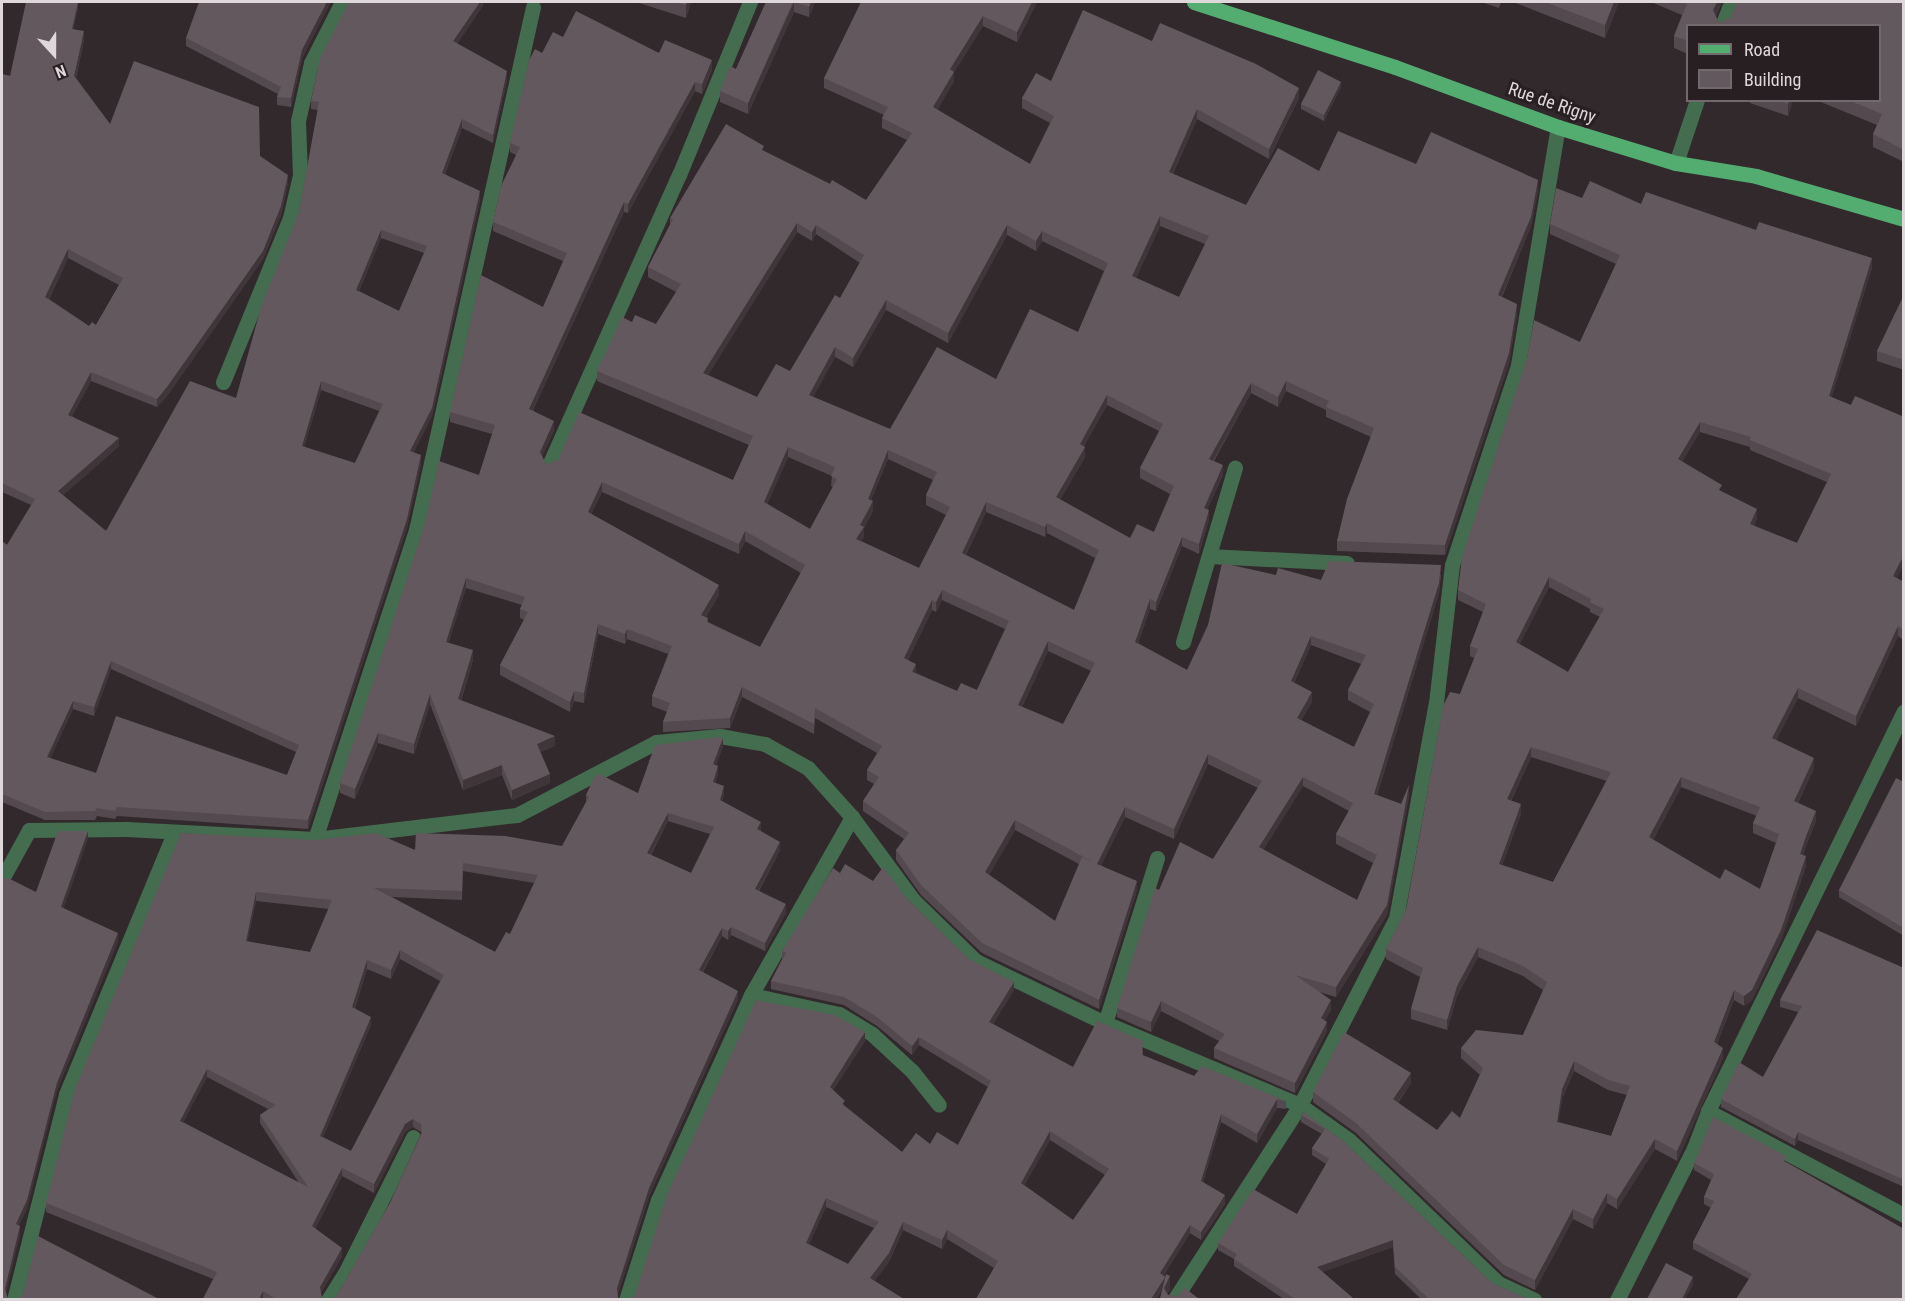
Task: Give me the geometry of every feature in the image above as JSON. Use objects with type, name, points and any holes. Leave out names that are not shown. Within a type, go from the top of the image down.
[{"type":"main road","name":"Rue de Rigny","points":[[1194,2],[1372,59],[1558,127],[1676,163],[1756,176],[1904,219]]},
{"type":"street","points":[[222,382],[290,218],[300,175],[298,121],[311,63],[342,2]]},
{"type":"street","points":[[549,465],[679,175],[750,2]]},
{"type":"street","points":[[1723,24],[1731,2]]},
{"type":"street","points":[[315,839],[416,530],[533,7]]},
{"type":"street","points":[[1676,163],[1696,102]]},
{"type":"street","points":[[1174,1299],[1300,1105],[1396,918],[1436,703],[1452,565],[1518,365],[1558,127]]},
{"type":"street","points":[[1183,642],[1234,468]]},
{"type":"street","points":[[1209,556],[1358,563]]},
{"type":"street","points":[[1432,564],[1452,565]]},
{"type":"street","points":[[1617,1299],[1694,1148],[1708,1111],[1904,711]]},
{"type":"street","points":[[2,879],[29,830],[126,829],[315,839],[518,815],[656,742],[720,736],[765,744],[808,768],[852,817],[914,902],[976,961],[1105,1023],[1300,1105],[1349,1140],[1498,1283],[1534,1299]]},
{"type":"street","points":[[626,1299],[658,1200],[751,995],[852,817]]},
{"type":"street","points":[[14,1299],[66,1094],[174,833]]},
{"type":"street","points":[[1105,1023],[1157,858]]},
{"type":"street","points":[[751,995],[839,1014],[872,1034],[912,1071],[939,1105]]},
{"type":"street","points":[[1708,1111],[1904,1215]]},
{"type":"street","points":[[328,1299],[345,1273],[413,1137]]},
{"type":"building","points":[[26,2],[78,2],[72,29],[84,31],[74,76],[110,124],[134,61],[259,107],[260,156],[288,175],[281,206],[263,251],[157,399],[91,372],[68,415],[119,438],[58,491],[106,531],[190,381],[236,398],[261,307],[299,212],[319,102],[311,101],[320,58],[349,2],[480,2],[453,41],[507,71],[493,135],[462,119],[442,173],[480,191],[432,408],[410,451],[421,455],[407,519],[308,820],[117,807],[115,811],[97,808],[95,811],[45,812],[2,794],[2,541],[7,545],[35,499],[2,483],[2,74],[10,76]],"holes":[[[381,230],[427,246],[399,311],[356,290]],[[68,249],[123,278],[96,325],[92,322],[89,326],[45,297]],[[321,381],[383,404],[355,463],[302,446]],[[111,661],[299,745],[287,775],[116,716],[96,773],[47,757],[73,701],[94,707]]]},
{"type":"building","points":[[199,2],[327,2],[302,50],[291,98],[277,97],[281,87],[186,38]]},
{"type":"building","points":[[766,2],[793,2],[748,103],[720,91],[730,66],[736,69]]},
{"type":"building","points":[[795,2],[811,2],[809,7]]},
{"type":"building","points":[[861,2],[1032,2],[1017,32],[983,16],[950,69],[954,72],[933,107],[1030,164],[1054,116],[1022,98],[1036,73],[1051,81],[1083,10],[1152,41],[1160,23],[1256,64],[1299,88],[1269,149],[1197,109],[1169,172],[1246,205],[1278,148],[1319,171],[1338,131],[1416,164],[1431,132],[1538,180],[1531,217],[1498,295],[1517,304],[1509,353],[1445,545],[1337,541],[1347,499],[1374,428],[1326,407],[1329,401],[1286,381],[1278,397],[1251,383],[1209,459],[1223,465],[1204,508],[1209,510],[1199,544],[1182,537],[1156,602],[1150,599],[1135,642],[1187,670],[1208,625],[1222,563],[1276,575],[1278,568],[1321,580],[1329,561],[1441,565],[1439,583],[1374,794],[1401,804],[1409,785],[1387,905],[1336,987],[1295,975],[1331,1000],[1321,1018],[1327,1022],[1295,1083],[1214,1048],[1225,1034],[1161,1001],[1151,1022],[1117,1008],[1155,888],[1159,890],[1180,842],[1213,859],[1262,781],[1208,754],[1174,829],[1125,807],[1097,864],[1137,881],[1099,1000],[982,943],[921,885],[896,850],[909,833],[863,801],[879,777],[867,770],[882,746],[815,708],[814,724],[742,687],[730,718],[663,722],[670,703],[652,696],[672,646],[627,629],[625,634],[598,624],[584,693],[574,691],[570,702],[500,665],[528,612],[520,609],[525,597],[466,578],[446,642],[473,650],[458,699],[555,736],[537,744],[550,774],[512,790],[502,765],[463,780],[430,694],[414,744],[378,733],[355,789],[340,783],[425,523],[439,461],[479,475],[495,425],[450,412],[481,275],[543,307],[567,253],[493,222],[501,186],[520,147],[510,143],[529,60],[535,49],[542,53],[553,32],[563,37],[576,11],[659,53],[665,40],[712,60],[702,84],[695,82],[628,204],[624,202],[529,409],[554,421],[540,452],[546,464],[558,460],[579,412],[733,480],[753,436],[597,371],[622,317],[632,322],[635,315],[656,324],[681,284],[648,267],[673,219],[670,218],[726,124],[764,146],[762,150],[830,184],[832,180],[866,200],[912,133],[882,118],[888,107],[824,78]],"holes":[[[1160,216],[1209,236],[1179,297],[1132,276]],[[797,223],[812,232],[816,225],[864,255],[840,298],[835,295],[790,371],[776,364],[757,397],[703,373]],[[1007,225],[1036,241],[1042,231],[1108,263],[1078,332],[1030,309],[996,379],[937,347],[890,429],[809,395],[835,347],[853,358],[886,300],[948,333]],[[1107,395],[1163,424],[1140,468],[1174,486],[1154,532],[1137,524],[1130,538],[1056,497],[1085,447],[1080,444]],[[788,447],[835,467],[831,476],[837,479],[810,529],[764,502]],[[888,450],[937,472],[926,495],[950,507],[919,568],[856,539],[864,527],[860,525],[873,501],[868,499]],[[602,482],[739,544],[745,531],[805,565],[760,647],[707,622],[708,618],[701,615],[719,585],[588,512]],[[986,502],[1045,527],[1047,523],[1099,550],[1074,610],[962,553]],[[942,590],[1009,621],[977,690],[961,683],[957,691],[912,672],[916,664],[904,658],[932,600],[936,602]],[[1311,636],[1366,655],[1348,690],[1374,704],[1354,747],[1297,718],[1312,692],[1291,681]],[[1048,641],[1095,663],[1063,724],[1018,705]],[[1303,777],[1353,803],[1336,834],[1377,855],[1357,900],[1259,847]],[[1015,820],[1093,862],[1082,857],[1055,921],[985,872]]]},
{"type":"building","points":[[1545,2],[1614,2],[1605,25]]},
{"type":"building","points":[[1681,2],[1717,2],[1713,10],[1719,23],[1731,17],[1737,2],[1904,2],[1904,150],[1873,134],[1882,114],[1853,102],[1881,102],[1881,24],[1686,24],[1686,40],[1674,36],[1687,4]]},
{"type":"building","points":[[1318,70],[1341,82],[1324,115],[1301,104]]},
{"type":"building","points":[[1590,181],[1641,204],[1646,192],[1756,230],[1759,222],[1872,258],[1829,396],[1851,405],[1855,396],[1902,416],[1904,414],[1904,555],[1893,576],[1904,582],[1904,627],[1902,629],[1898,626],[1856,716],[1798,688],[1772,738],[1814,758],[1794,801],[1816,811],[1800,854],[1806,856],[1781,930],[1752,990],[1744,996],[1734,990],[1714,1042],[1723,1048],[1677,1151],[1655,1139],[1617,1199],[1607,1193],[1593,1219],[1573,1209],[1535,1280],[1504,1265],[1356,1123],[1313,1092],[1344,1032],[1411,1073],[1393,1099],[1437,1130],[1452,1111],[1460,1118],[1483,1068],[1461,1048],[1476,1030],[1523,1035],[1547,982],[1523,966],[1478,947],[1457,986],[1447,1020],[1411,1009],[1423,968],[1386,949],[1406,910],[1443,706],[1450,692],[1460,694],[1478,649],[1470,646],[1486,604],[1458,590],[1462,557],[1527,358],[1534,320],[1580,342],[1620,255],[1550,224],[1556,188],[1582,198]],"holes":[[[1700,422],[1751,437],[1750,440],[1831,474],[1797,543],[1750,524],[1757,509],[1719,490],[1722,485],[1678,459]],[[1549,577],[1591,599],[1590,602],[1604,609],[1568,672],[1516,642]],[[1531,747],[1611,772],[1553,882],[1499,864],[1521,804],[1507,799]],[[1681,777],[1760,807],[1753,823],[1779,834],[1760,889],[1725,869],[1720,879],[1649,837]],[[1574,1061],[1608,1080],[1630,1086],[1611,1136],[1557,1122],[1562,1089]]]},
{"type":"building","points":[[1904,295],[1904,360],[1877,351]]},
{"type":"building","points":[[723,738],[713,764],[718,766],[713,782],[724,786],[720,800],[761,822],[757,829],[780,842],[755,889],[786,904],[765,943],[731,927],[728,931],[722,928],[699,970],[738,991],[649,1188],[617,1288],[618,1298],[624,1299],[322,1299],[276,1299],[263,1291],[259,1299],[203,1299],[217,1272],[46,1203],[75,1089],[181,833],[315,840],[376,833],[415,850],[416,833],[505,836],[562,846],[589,797],[586,795],[595,776],[599,774],[638,793],[655,745]],"holes":[[[668,813],[714,827],[691,873],[647,853]],[[463,863],[538,875],[510,934],[506,932],[495,952],[374,888],[462,891]],[[256,892],[332,900],[310,952],[246,941]],[[400,950],[444,975],[351,1151],[320,1136],[371,1017],[352,1007],[367,960],[391,970]],[[207,1069],[276,1105],[260,1115],[308,1187],[180,1121]],[[413,1119],[421,1124],[422,1133],[390,1203],[336,1297],[322,1299],[320,1287],[342,1248],[312,1226],[342,1168],[374,1184],[405,1124]]]},
{"type":"building","points":[[1896,778],[1904,782],[1904,928],[1839,890]]},
{"type":"building","points":[[58,831],[88,831],[61,907],[118,933],[57,1083],[27,1200],[16,1224],[20,1226],[5,1289],[8,1299],[2,1299],[2,879],[8,878],[36,892]]},
{"type":"building","points":[[845,864],[873,881],[883,867],[907,899],[969,959],[1014,982],[989,1022],[1073,1067],[1097,1021],[1143,1041],[1142,1055],[1194,1076],[1202,1066],[1286,1101],[1277,1099],[1257,1134],[1221,1114],[1201,1181],[1225,1195],[1201,1232],[1190,1225],[1160,1273],[1165,1277],[1151,1299],[976,1299],[998,1261],[947,1230],[942,1240],[903,1222],[889,1253],[870,1278],[904,1299],[629,1299],[635,1295],[667,1195],[756,1000],[835,1015],[865,1032],[830,1087],[845,1101],[842,1104],[902,1152],[916,1133],[930,1144],[937,1132],[958,1145],[991,1081],[919,1037],[912,1046],[877,1017],[844,997],[771,981],[786,953],[782,951],[833,868],[840,873]],"holes":[[[1050,1131],[1109,1169],[1073,1220],[1021,1183]],[[826,1198],[879,1222],[848,1264],[806,1243]]]},
{"type":"building","points":[[1817,930],[1904,968],[1904,1180],[1798,1132],[1795,1139],[1721,1099],[1739,1062],[1763,1077],[1802,1006],[1780,1000]]},
{"type":"building","points":[[1303,1112],[1343,1141],[1492,1283],[1528,1299],[1429,1299],[1395,1267],[1393,1240],[1317,1267],[1354,1299],[1295,1299],[1234,1259],[1237,1254],[1218,1243],[1253,1189],[1297,1214],[1329,1159],[1312,1148],[1325,1129],[1301,1115]]},
{"type":"building","points":[[1713,1117],[1786,1156],[1784,1161],[1904,1229],[1904,1299],[1736,1299],[1752,1274],[1693,1242],[1714,1201],[1704,1197],[1714,1174],[1694,1163]]},
{"type":"building","points":[[38,1236],[159,1299],[18,1299],[23,1294]]},
{"type":"building","points":[[1666,1263],[1693,1277],[1682,1299],[1647,1299]]},
{"type":"building","points":[[1166,1274],[1170,1276],[1164,1288],[1168,1295],[1178,1296],[1185,1288],[1199,1299],[1160,1299]]}]
